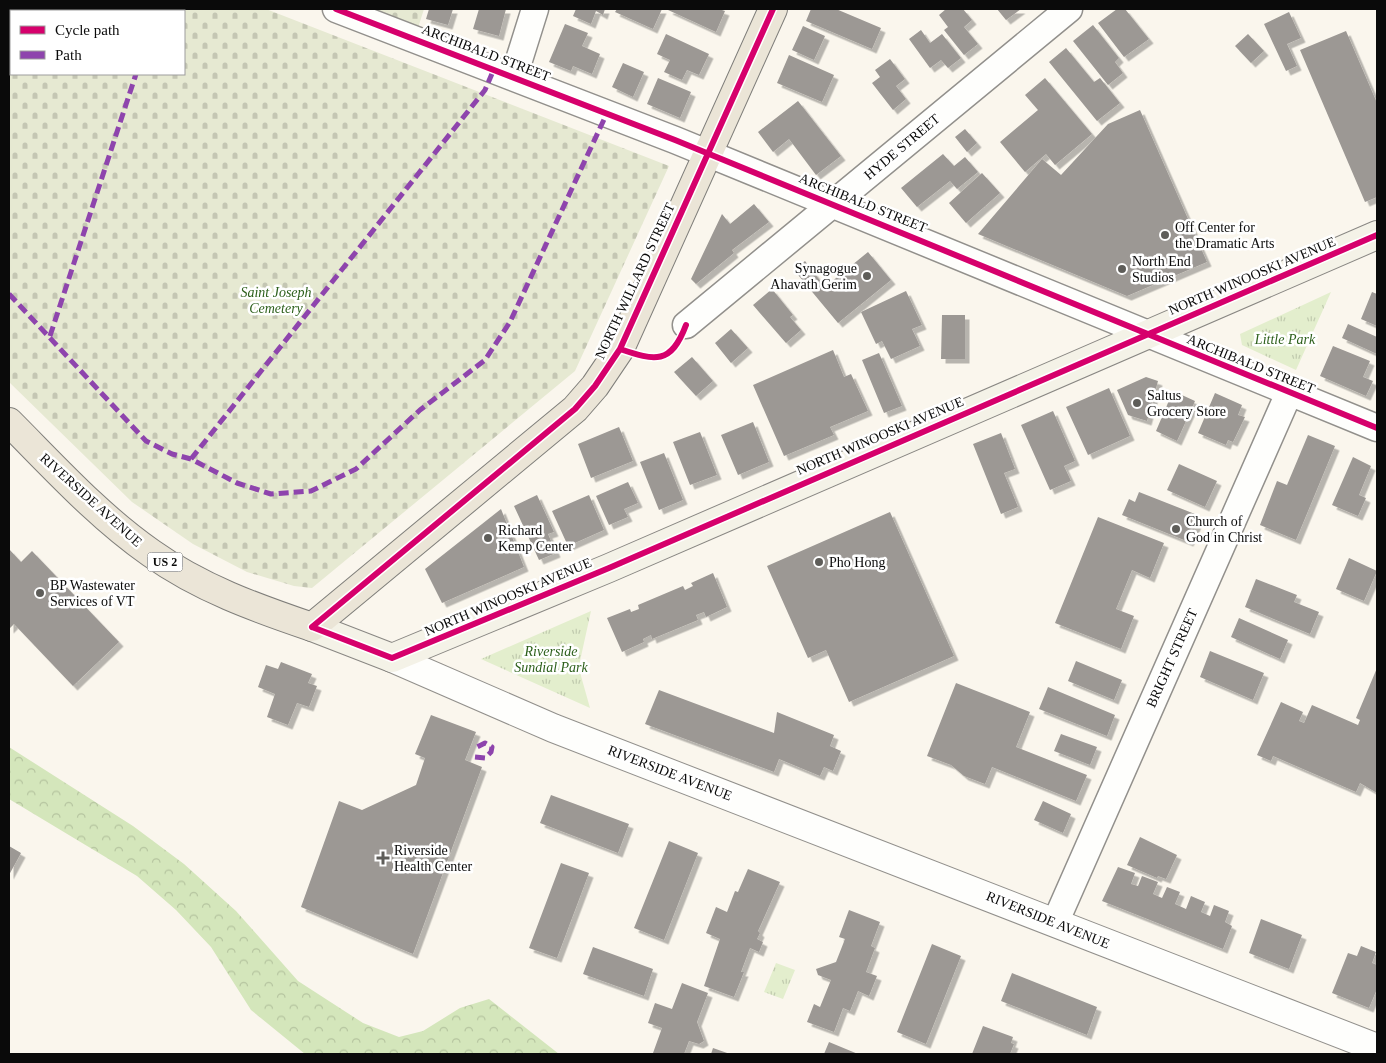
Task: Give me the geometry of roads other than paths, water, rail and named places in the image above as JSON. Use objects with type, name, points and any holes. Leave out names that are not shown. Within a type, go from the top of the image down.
[{"type":"main road","name":"NORTH WILLARD STREET","points":[[312,627],[553,428],[595,386],[620,349],[773,9]]},
{"type":"main road","name":"NORTH WINOOSKI AVENUE","points":[[392,658],[609,568],[1377,235]]},
{"type":"main road","name":"RIVERSIDE AVENUE","points":[[9,422],[93,505],[152,554],[216,591],[392,658]]},
{"type":"street","name":"ARCHIBALD STREET","points":[[336,9],[514,76],[707,153],[1377,428]]},
{"type":"street","points":[[514,76],[536,9]]},
{"type":"street","name":"HYDE STREET","points":[[686,325],[1069,9]]},
{"type":"street","name":"BRIGHT STREET","points":[[1055,922],[1289,393]]},
{"type":"street","name":"RIVERSIDE AVENUE","points":[[392,658],[553,728],[1377,1048]]},
{"type":"place","name":"Off Center for the Dramatic Arts","points":[[1165,235]]},
{"type":"place","name":"North End Studios","points":[[1122,269]]},
{"type":"place","name":"Synagogue Ahavath Gerim","points":[[867,276]]},
{"type":"place","name":"Saltus Grocery Store","points":[[1137,403]]},
{"type":"place","name":"Church of God in Christ","points":[[1176,529]]},
{"type":"place","name":"Richard Kemp Center","points":[[488,538]]},
{"type":"place","name":"Pho Hong","points":[[819,562]]},
{"type":"place","name":"BP Wastewater Services of VT","points":[[40,593]]},
{"type":"place","name":"Riverside Health Center","points":[[383,858]]},
{"type":"park label","name":"Saint Joseph Cemetery","points":[[276,300]]},
{"type":"park label","name":"Little Park","points":[[1285,339]]},
{"type":"park label","name":"Riverside Sundial Park","points":[[551,660]]}]
